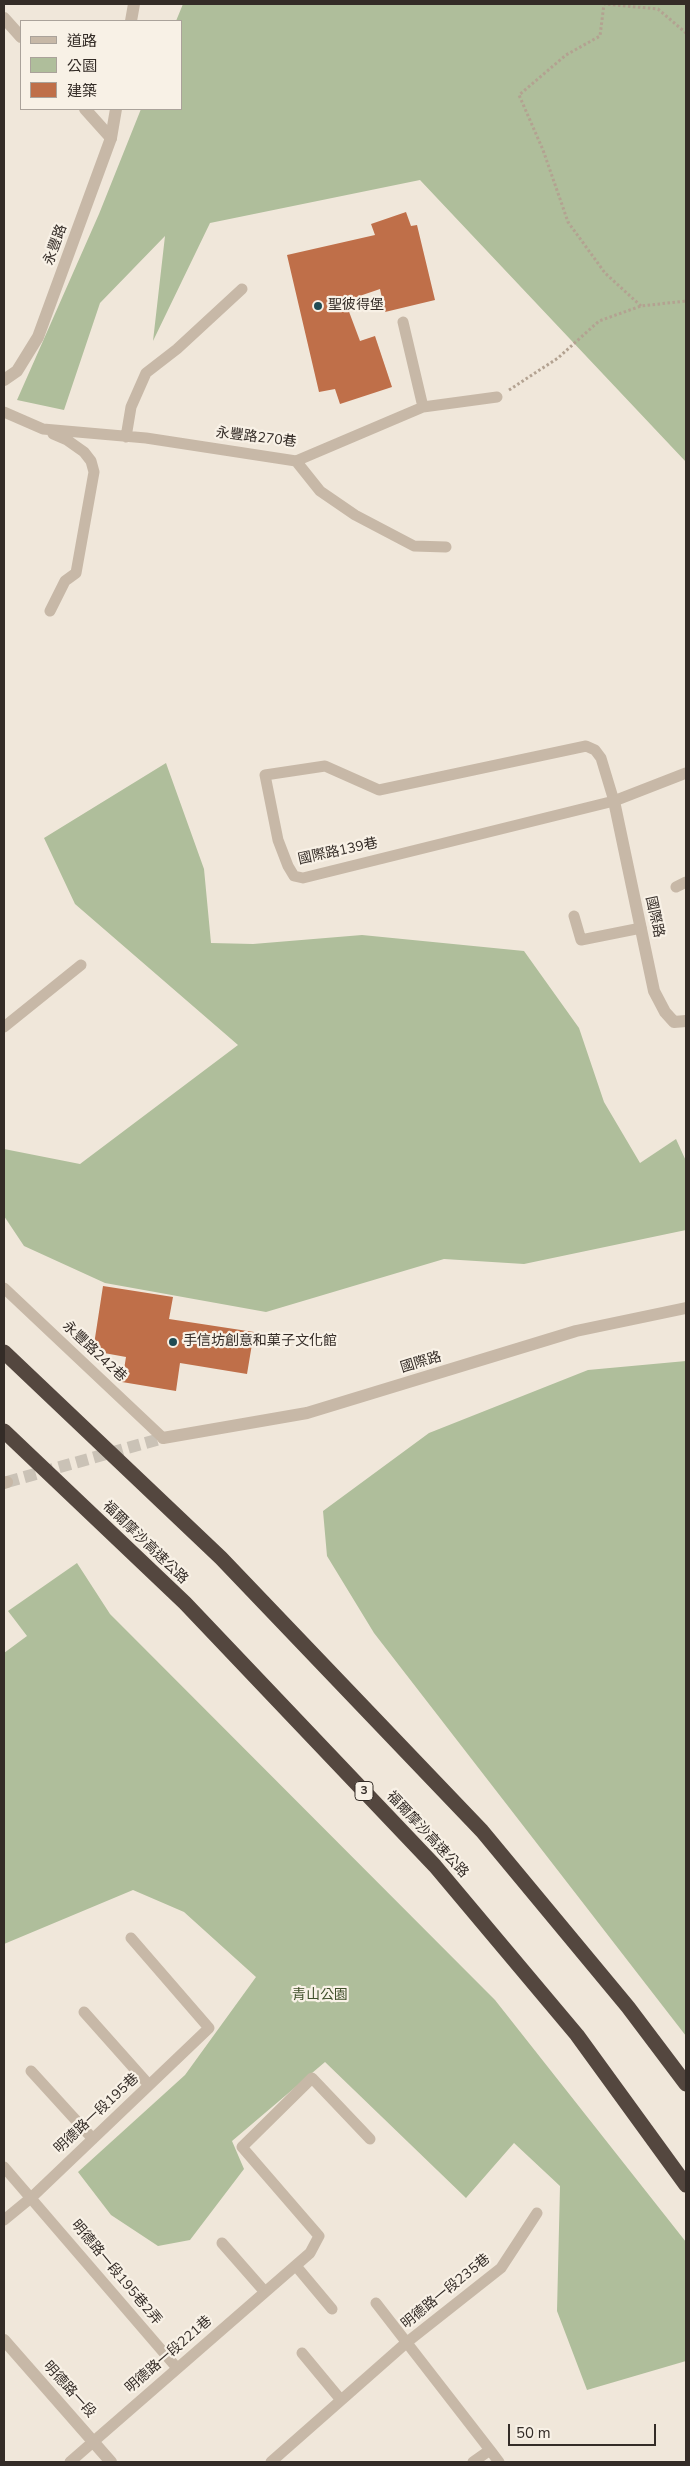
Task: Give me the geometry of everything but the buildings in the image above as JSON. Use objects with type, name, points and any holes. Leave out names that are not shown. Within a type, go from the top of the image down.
[{"type":"highway","points":[[4,1352],[221,1558],[475,1824],[628,2007],[686,2084]]},
{"type":"highway","name":"福爾摩沙高速公路","points":[[4,1431],[185,1603],[435,1866],[577,2034],[686,2185]]},
{"type":"street","points":[[131,20],[134,4]]},
{"type":"street","points":[[4,18],[20,36]]},
{"type":"street","points":[[86,110],[111,138]]},
{"type":"street","name":"永豐路","points":[[4,380],[17,371],[38,338],[111,138],[116,110]]},
{"type":"street","name":"國際路","points":[[614,801],[654,991],[665,1012],[674,1022],[686,1021]]},
{"type":"street","name":"國際路","points":[[163,1438],[307,1413],[576,1331],[686,1308]]},
{"type":"street","name":"明德路一段","points":[[4,2340],[111,2462]]},
{"type":"lane","points":[[126,437],[131,407],[146,373],[177,349],[242,289]]},
{"type":"lane","points":[[403,322],[423,407]]},
{"type":"lane","name":"永豐路270巷","points":[[4,412],[42,429],[146,438],[296,461],[423,407],[497,397]]},
{"type":"lane","points":[[42,429],[67,440],[84,452],[90,460],[94,472],[76,573],[65,581],[50,611]]},
{"type":"lane","points":[[296,461],[320,491],[355,515],[414,546],[446,548]]},
{"type":"lane","name":"國際路139巷","points":[[586,746],[596,750],[601,758],[614,801],[303,878],[294,876],[281,849],[265,775],[325,766],[379,790],[586,746]]},
{"type":"lane","points":[[614,801],[686,773]]},
{"type":"lane","points":[[574,916],[581,940],[641,928]]},
{"type":"lane","points":[[4,1027],[81,965]]},
{"type":"lane","name":"永豐路242巷","points":[[4,1288],[163,1438]]},
{"type":"lane","name":"明德路一段195巷","points":[[4,2220],[32,2197],[209,2028],[131,1938]]},
{"type":"lane","points":[[84,2012],[149,2085]]},
{"type":"lane","points":[[31,2071],[93,2139]]},
{"type":"lane","name":"明德路一段221巷","points":[[70,2462],[310,2253],[319,2236],[242,2147],[312,2078],[370,2139]]},
{"type":"lane","name":"明德路一段195巷2弄","points":[[4,2167],[32,2197],[177,2368]]},
{"type":"lane","name":"明德路一段235巷","points":[[271,2462],[406,2343],[501,2268],[537,2213]]},
{"type":"lane","points":[[222,2243],[265,2292]]},
{"type":"lane","points":[[296,2266],[332,2308]]},
{"type":"lane","points":[[376,2303],[406,2343]]},
{"type":"lane","name":"明德路一段235巷","points":[[406,2343],[499,2462]]},
{"type":"lane","points":[[302,2353],[341,2400]]},
{"type":"lane","points":[[473,2462],[490,2450]]},
{"type":"path","points":[[641,306],[605,273],[568,222],[543,150],[519,95],[566,55],[600,36],[604,4],[658,9],[686,33]]},
{"type":"path","points":[[497,397],[530,378],[558,358],[599,321],[641,306],[686,301]]},
{"type":"green space","points":[[183,4],[686,4],[686,462],[420,180],[210,223],[153,341],[165,236],[100,303],[64,410],[17,400],[99,214],[141,110],[182,110],[182,20],[176,20]]},
{"type":"green space","points":[[166,763],[204,869],[211,943],[253,944],[362,935],[524,951],[579,1028],[604,1102],[640,1163],[676,1139],[686,1161],[686,1230],[524,1264],[444,1259],[266,1312],[105,1283],[24,1246],[4,1216],[4,1149],[80,1164],[238,1045],[75,904],[44,838]]},
{"type":"green space","points":[[686,1361],[686,2036],[374,1633],[327,1556],[323,1511],[429,1433],[588,1370]]},
{"type":"green space","name":"青山公園","points":[[77,1563],[110,1614],[495,2000],[686,2242],[686,2361],[587,2390],[557,2311],[560,2186],[514,2143],[466,2198],[325,2062],[232,2141],[244,2169],[190,2240],[158,2246],[111,2215],[78,2172],[185,2075],[256,1977],[184,1912],[133,1890],[4,1944],[4,1653],[27,1636],[8,1611]]},
{"type":"tunnel","points":[[7,1482],[163,1438]]},
{"type":"place","name":"聖彼得堡","points":[[318,306]]},
{"type":"place","name":"手信坊創意和菓子文化館","points":[[173,1342]]}]
